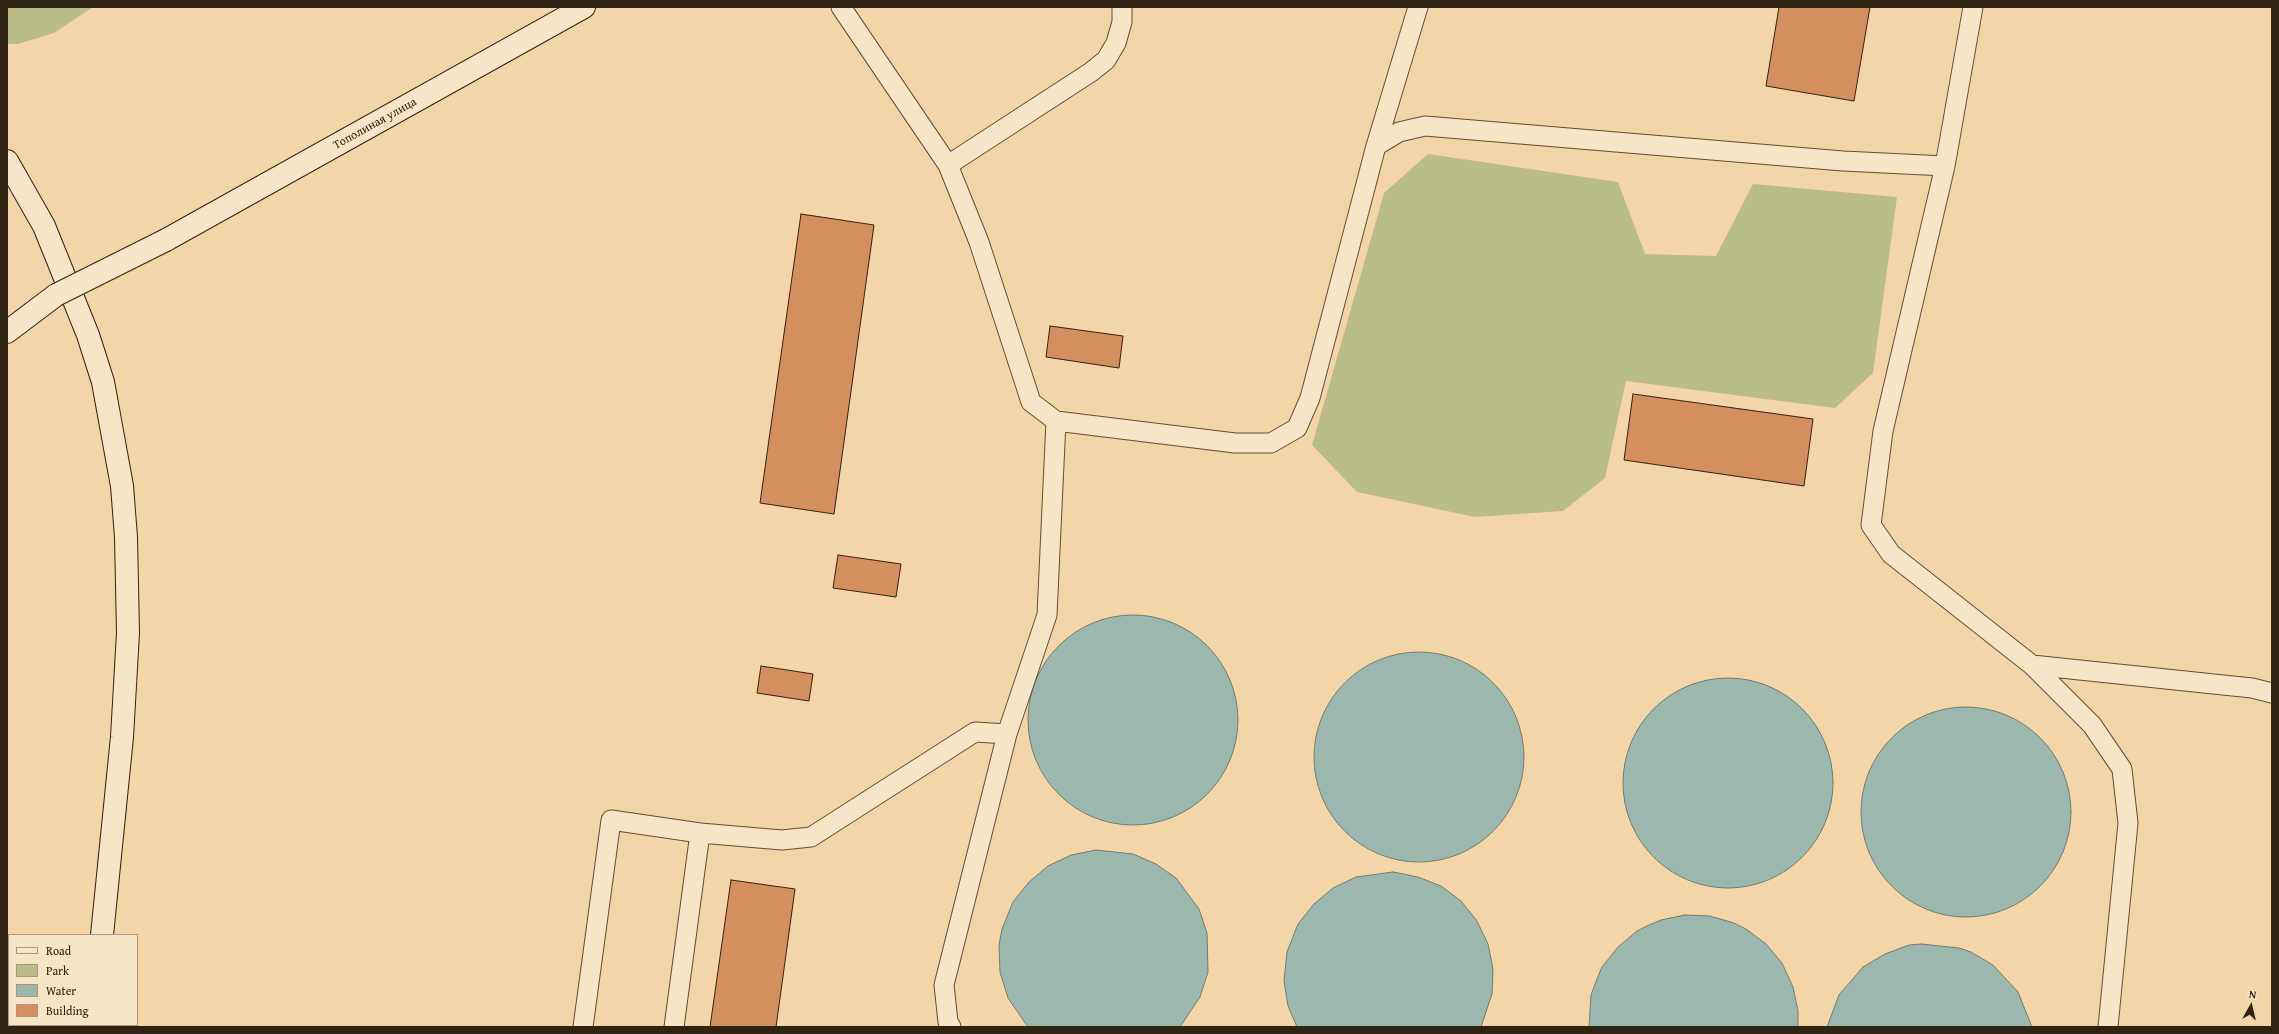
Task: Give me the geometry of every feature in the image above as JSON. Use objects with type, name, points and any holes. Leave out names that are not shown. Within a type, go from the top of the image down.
[{"type":"street","name":"Тополиная улица","points":[[56,295],[166,240],[584,7]]},
{"type":"street","points":[[7,161],[44,226],[88,335],[103,382],[122,486],[126,536],[128,633],[122,737],[102,934]]},
{"type":"street","points":[[7,314],[56,295]]},
{"type":"street","points":[[7,332],[56,295]]},
{"type":"lane","points":[[841,7],[948,165],[979,242],[1031,402],[1056,421],[1235,443],[1271,443],[1297,428],[1310,398],[1376,146],[1418,7]]},
{"type":"lane","points":[[948,165],[1092,72],[1106,60],[1116,43],[1122,22],[1122,7]]},
{"type":"lane","points":[[1973,7],[1945,166],[1883,431],[1871,526],[1891,554],[2032,665],[2092,725],[2122,769],[2128,823],[2108,1027]]},
{"type":"lane","points":[[1376,146],[1399,132],[1425,126],[1843,161],[1945,166]]},
{"type":"lane","points":[[951,1027],[948,1022],[944,985],[1007,734],[1047,615],[1056,421]]},
{"type":"lane","points":[[2032,665],[2252,688],[2272,693]]},
{"type":"lane","points":[[583,1027],[612,820],[700,833],[782,840],[811,837],[975,732],[1007,734]]},
{"type":"lane","points":[[674,1027],[700,833]]},
{"type":"green space","points":[[7,7],[93,7],[54,33],[18,44],[7,44]]},
{"type":"green space","points":[[1428,154],[1618,182],[1645,254],[1716,256],[1753,184],[1897,197],[1873,373],[1835,408],[1626,381],[1605,478],[1563,511],[1475,517],[1357,492],[1312,445],[1384,193]]},
{"type":"water","points":[[1133,615],[1153,617],[1173,623],[1191,633],[1207,646],[1220,662],[1230,680],[1236,700],[1238,720],[1236,740],[1230,760],[1220,778],[1207,794],[1191,807],[1173,817],[1153,823],[1133,825],[1113,823],[1093,817],[1075,807],[1059,794],[1046,778],[1036,760],[1030,740],[1028,720],[1030,700],[1036,680],[1046,662],[1059,646],[1075,633],[1093,623],[1113,617]]},
{"type":"water","points":[[1419,652],[1439,654],[1459,660],[1477,670],[1493,683],[1506,699],[1516,717],[1522,737],[1524,757],[1522,777],[1516,797],[1506,815],[1493,831],[1477,844],[1459,854],[1439,860],[1419,862],[1399,860],[1379,854],[1361,844],[1345,831],[1332,815],[1322,797],[1316,777],[1314,757],[1316,737],[1322,717],[1332,699],[1345,683],[1361,670],[1379,660],[1399,654]]},
{"type":"water","points":[[1728,678],[1748,680],[1768,686],[1786,696],[1802,709],[1815,725],[1825,743],[1831,763],[1833,783],[1831,803],[1825,823],[1815,841],[1802,857],[1786,870],[1768,880],[1748,886],[1728,888],[1708,886],[1688,880],[1670,870],[1654,857],[1641,841],[1631,823],[1625,803],[1623,783],[1625,763],[1631,743],[1641,725],[1654,709],[1670,696],[1688,686],[1708,680]]},
{"type":"water","points":[[1966,707],[1986,709],[2006,715],[2024,725],[2040,738],[2053,754],[2063,772],[2069,792],[2071,812],[2069,832],[2063,852],[2053,870],[2040,886],[2024,899],[2006,909],[1986,915],[1966,917],[1946,915],[1926,909],[1908,899],[1892,886],[1879,870],[1869,852],[1863,832],[1861,812],[1863,792],[1869,772],[1879,754],[1892,738],[1908,725],[1926,715],[1946,709]]},
{"type":"water","points":[[1096,850],[1133,854],[1156,864],[1176,878],[1199,909],[1207,933],[1208,972],[1200,997],[1180,1027],[1028,1027],[1008,998],[1000,972],[999,945],[1002,929],[1013,902],[1029,882],[1048,866],[1071,855]]},
{"type":"water","points":[[1393,872],[1418,877],[1441,886],[1461,901],[1477,921],[1488,944],[1493,969],[1492,994],[1481,1027],[1297,1027],[1288,1006],[1284,981],[1287,952],[1298,924],[1314,904],[1333,888],[1356,877]]},
{"type":"water","points":[[1685,915],[1710,916],[1734,923],[1746,929],[1766,944],[1782,963],[1793,987],[1798,1011],[1798,1027],[1589,1027],[1591,995],[1602,967],[1618,947],[1637,931],[1649,925],[1661,920]]},
{"type":"water","points":[[1921,944],[1959,948],[1971,952],[1993,965],[2018,992],[2032,1027],[1827,1027],[1839,995],[1863,967],[1885,954],[1909,945]]},
{"type":"building","points":[[1779,7],[1870,7],[1854,101],[1766,86]]},
{"type":"building","points":[[801,214],[874,225],[834,514],[760,503]]},
{"type":"building","points":[[1050,326],[1123,336],[1119,368],[1046,357]]},
{"type":"building","points":[[1633,394],[1813,419],[1804,486],[1624,460]]},
{"type":"building","points":[[838,555],[901,564],[896,597],[833,588]]},
{"type":"building","points":[[761,666],[813,674],[809,701],[757,693]]},
{"type":"building","points":[[731,880],[795,889],[776,1027],[710,1027]]}]
